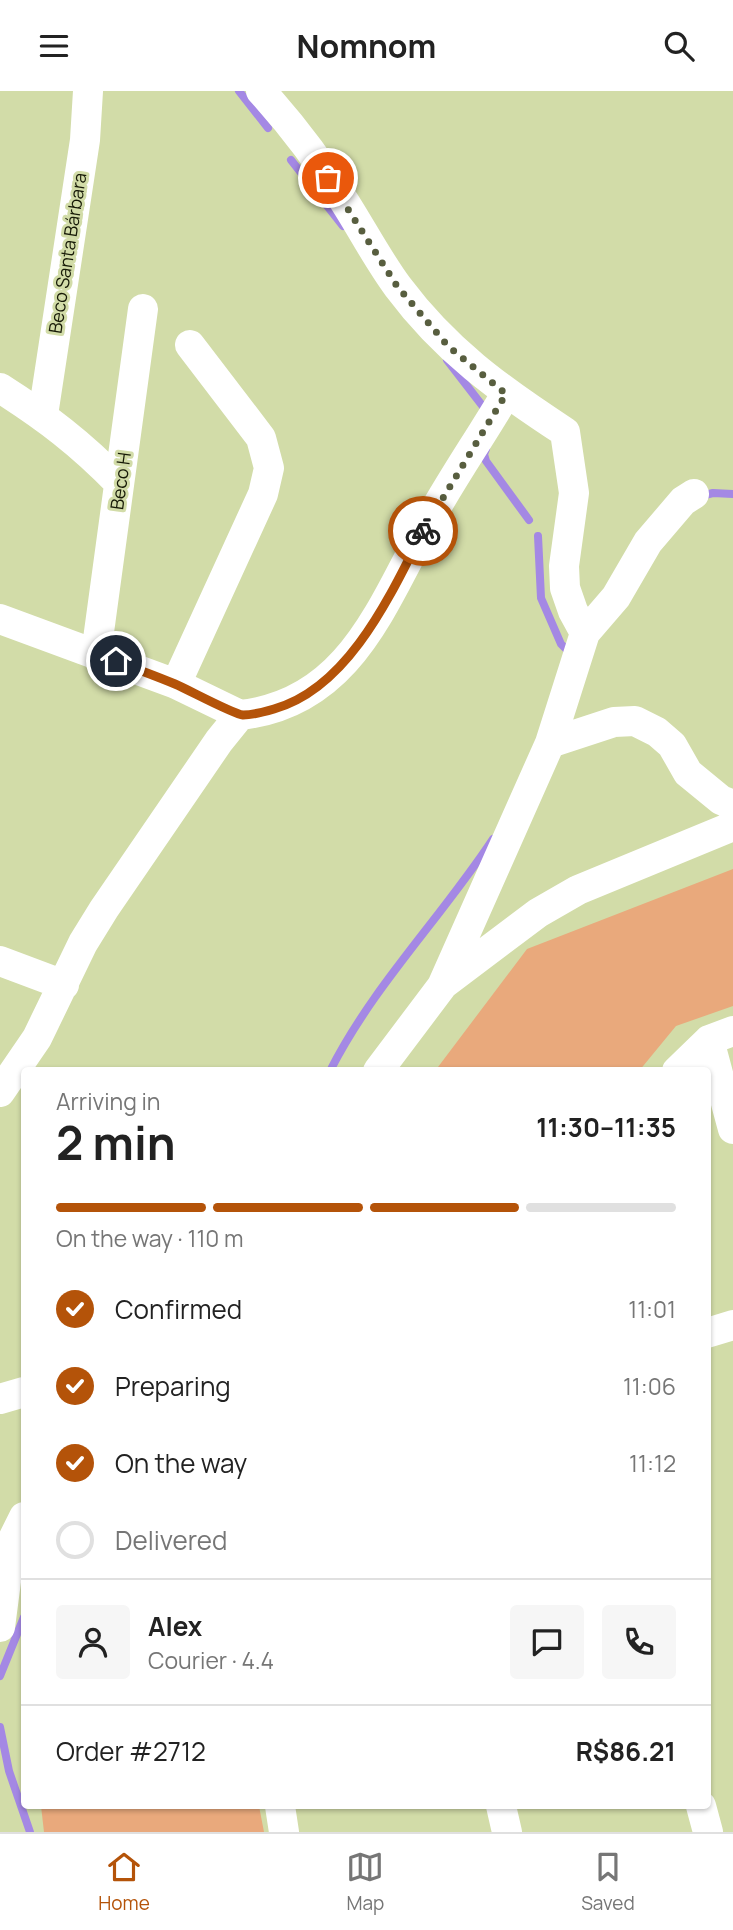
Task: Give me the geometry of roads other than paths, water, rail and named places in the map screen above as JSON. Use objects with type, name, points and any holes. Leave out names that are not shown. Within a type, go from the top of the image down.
[{"type":"street","name":"Beco Santa Bárbara","points":[[43,415],[85,140],[88,91]]},
{"type":"street","points":[[261,91],[286,119],[343,198],[397,286],[448,346],[506,394],[565,432],[574,493],[564,566],[565,588],[585,633]]},
{"type":"street","name":"Beco H","points":[[96,654],[143,309]]},
{"type":"street","points":[[176,684],[263,494],[269,468],[261,438],[190,345]]},
{"type":"street","points":[[0,387],[83,446],[119,483]]},
{"type":"street","points":[[0,619],[176,684],[240,715],[286,706],[346,661],[378,615],[424,530],[506,394]]},
{"type":"street","points":[[381,1067],[442,986],[550,743],[585,633],[616,597],[648,542],[683,501],[694,494]]},
{"type":"street","points":[[0,1092],[37,1038],[83,943],[104,909],[174,804],[240,715]]},
{"type":"street","points":[[550,743],[614,722],[635,721],[657,732],[672,745],[688,772],[721,800],[733,805]]},
{"type":"street","points":[[442,986],[538,913],[578,890],[733,826]]},
{"type":"street","points":[[0,961],[64,985]]},
{"type":"street","points":[[682,1067],[721,1036]]},
{"type":"street","points":[[721,1036],[733,1129]]},
{"type":"street","points":[[711,1332],[733,1325]]},
{"type":"street","points":[[0,1399],[21,1393]]},
{"type":"street","points":[[0,1627],[11,1543],[21,1523]]},
{"type":"street","points":[[280,1809],[284,1832]]},
{"type":"street","points":[[502,1809],[507,1832]]},
{"type":"street","points":[[702,1809],[708,1832]]},
{"type":"waterway","points":[[239,91],[268,128]]},
{"type":"waterway","points":[[291,160],[343,226]]},
{"type":"waterway","points":[[447,360],[488,413]]},
{"type":"waterway","points":[[486,449],[486,461],[529,520]]},
{"type":"waterway","points":[[701,496],[713,493],[733,494]]},
{"type":"waterway","points":[[538,536],[541,598],[561,644],[569,652]]},
{"type":"waterway","points":[[332,1067],[366,1010],[493,839]]},
{"type":"waterway","points":[[0,1676],[21,1624]]},
{"type":"waterway","points":[[0,1727],[9,1771],[21,1806]]},
{"type":"waterway","points":[[22,1809],[30,1832]]}]
